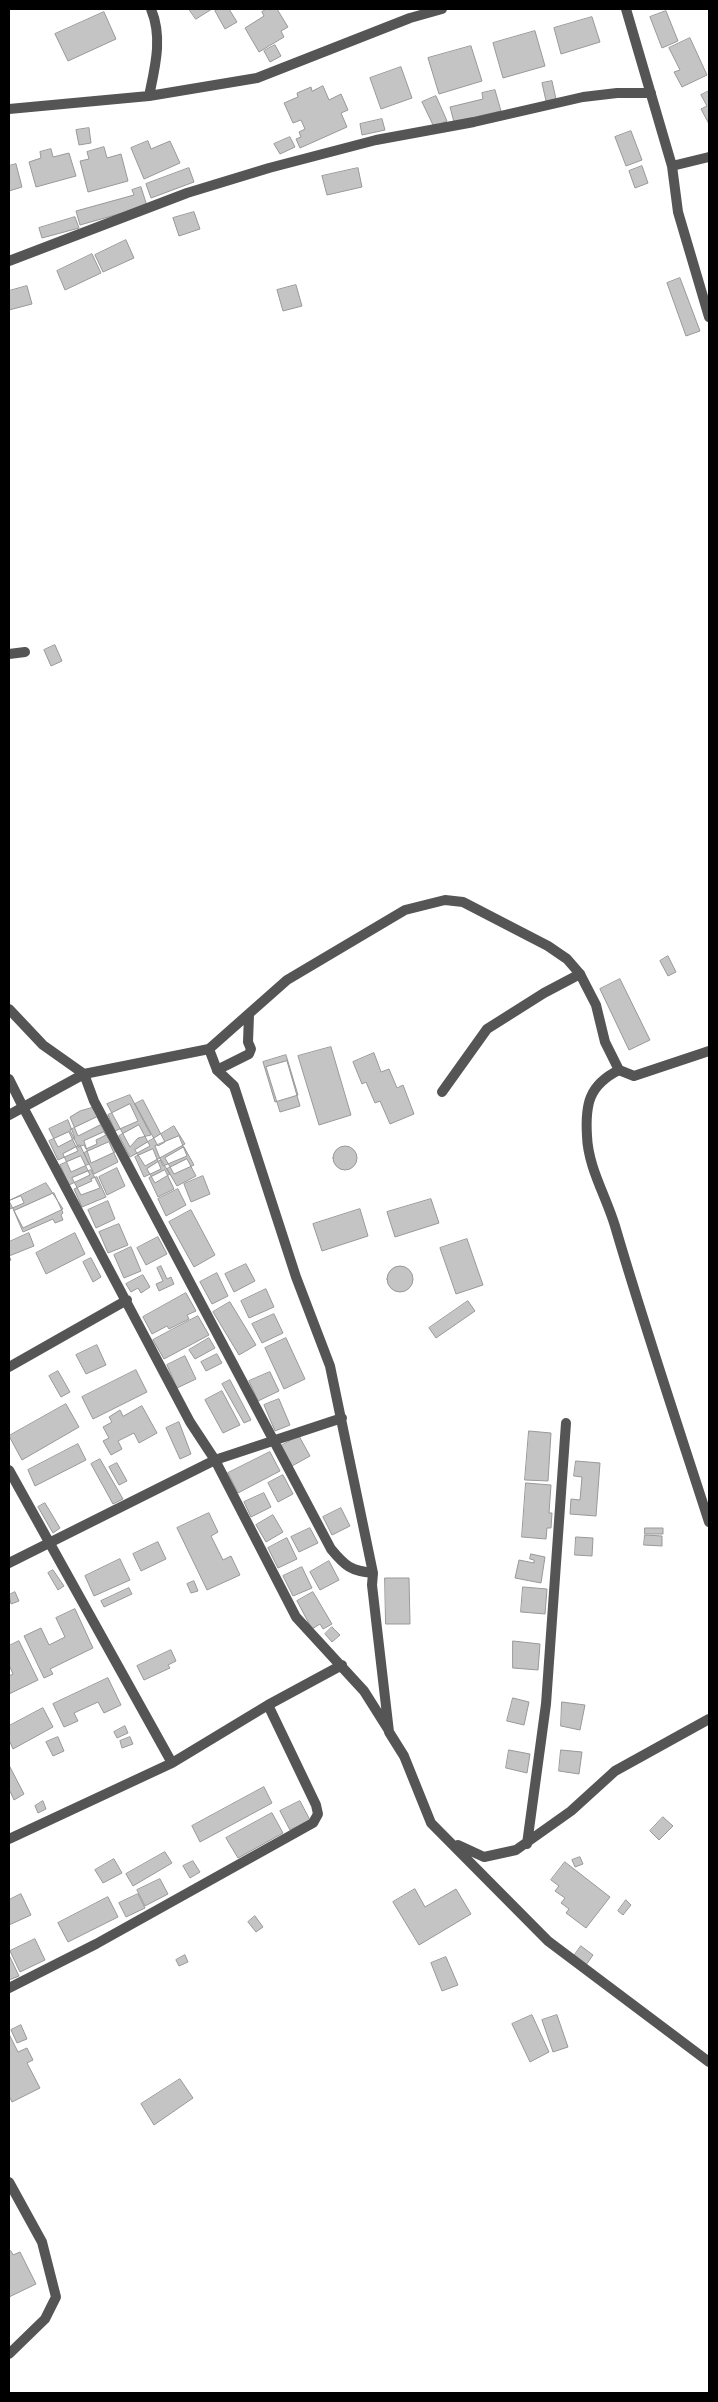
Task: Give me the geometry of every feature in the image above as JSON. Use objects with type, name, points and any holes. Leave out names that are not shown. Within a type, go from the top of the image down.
[{"type":"street","points":[[149,96],[158,45],[155,18],[151,9]]},
{"type":"street","points":[[9,109],[149,96],[257,78],[408,14],[442,9]]},
{"type":"street","points":[[626,9],[672,166],[678,212],[709,317]]},
{"type":"street","points":[[9,261],[187,193],[323,153],[583,97],[617,93],[651,93]]},
{"type":"street","points":[[672,166],[709,156]]},
{"type":"street","points":[[9,654],[25,652]]},
{"type":"street","points":[[9,1115],[84,1074],[209,1049],[287,980],[405,910],[445,900],[463,902],[548,946],[566,959],[580,974],[596,1005],[605,1042],[619,1070],[634,1076],[709,1051]]},
{"type":"street","points":[[442,1092],[487,1030],[544,993],[580,974]]},
{"type":"street","points":[[9,1009],[43,1045],[84,1074],[94,1101],[331,1549],[340,1561],[356,1572],[373,1573]]},
{"type":"street","points":[[217,1070],[249,1054],[251,1049],[248,1042],[249,1015]]},
{"type":"street","points":[[209,1049],[217,1070],[234,1086],[296,1277],[330,1366],[373,1573],[375,1612],[389,1732]]},
{"type":"street","points":[[619,1070],[597,1085],[589,1098],[586,1134],[588,1152],[611,1213],[642,1317],[709,1522]]},
{"type":"street","points":[[9,1079],[190,1422],[215,1460],[296,1617],[364,1691],[404,1756],[432,1823],[453,1842],[548,1941],[709,2062]]},
{"type":"street","points":[[9,1367],[127,1300]]},
{"type":"street","points":[[9,1563],[215,1460],[342,1418]]},
{"type":"street","points":[[527,1844],[546,1704],[566,1423]]},
{"type":"street","points":[[9,1470],[172,1762]]},
{"type":"street","points":[[9,1839],[172,1762],[268,1705],[342,1665]]},
{"type":"street","points":[[9,1988],[112,1936],[314,1823],[318,1814],[316,1805],[268,1705]]},
{"type":"street","points":[[453,1842],[484,1857],[505,1854],[527,1844],[571,1811],[615,1771],[709,1719]]},
{"type":"street","points":[[9,2182],[42,2242],[56,2296],[44,2319],[9,2354]]},
{"type":"building","points":[[189,9],[212,9],[196,19]]},
{"type":"building","points":[[218,9],[229,9],[237,22],[225,29],[215,11]]},
{"type":"building","points":[[267,9],[277,9],[288,27],[281,31],[284,37],[259,52],[245,28],[264,16],[262,12]]},
{"type":"building","points":[[666,11],[678,41],[662,48],[650,17]]},
{"type":"building","points":[[104,12],[116,39],[68,61],[55,34]]},
{"type":"building","points":[[592,17],[600,42],[561,54],[554,28]]},
{"type":"building","points":[[535,31],[545,66],[503,78],[493,43]]},
{"type":"building","points":[[690,38],[707,75],[682,87],[674,72],[680,70],[669,48]]},
{"type":"building","points":[[275,45],[281,56],[270,62],[264,51]]},
{"type":"building","points":[[471,46],[482,81],[439,94],[428,58]]},
{"type":"building","points":[[401,67],[412,98],[381,109],[370,78]]},
{"type":"building","points":[[552,81],[556,99],[546,101],[542,83]]},
{"type":"building","points":[[323,86],[329,100],[341,94],[348,110],[341,113],[347,127],[300,148],[296,139],[301,137],[299,132],[305,129],[301,120],[293,123],[284,103],[298,97],[297,93],[311,87],[312,91]]},
{"type":"building","points":[[495,90],[501,111],[454,122],[450,107],[483,99],[482,93]]},
{"type":"building","points":[[709,91],[709,124],[701,109],[707,106],[701,95]]},
{"type":"building","points":[[436,96],[447,121],[434,127],[422,102]]},
{"type":"building","points":[[382,119],[385,130],[362,135],[360,124]]},
{"type":"building","points":[[89,128],[91,143],[79,145],[76,130]]},
{"type":"building","points":[[631,131],[642,160],[626,166],[615,137]]},
{"type":"building","points":[[290,137],[295,147],[280,154],[274,144]]},
{"type":"building","points":[[148,141],[151,149],[170,141],[180,163],[144,179],[131,148]]},
{"type":"building","points":[[104,147],[107,158],[121,154],[128,181],[88,192],[80,161],[89,159],[87,152]]},
{"type":"building","points":[[51,149],[53,157],[69,153],[76,176],[36,187],[29,162],[41,158],[40,152]]},
{"type":"building","points":[[16,164],[22,187],[9,191],[9,166]]},
{"type":"building","points":[[642,166],[648,183],[635,188],[629,171]]},
{"type":"building","points":[[189,168],[194,182],[151,198],[146,184]]},
{"type":"building","points":[[358,168],[362,187],[327,195],[322,176]]},
{"type":"building","points":[[141,187],[147,206],[80,225],[76,211],[134,195],[132,190]]},
{"type":"building","points":[[194,212],[200,229],[179,236],[173,218]]},
{"type":"building","points":[[75,217],[79,228],[42,238],[39,228]]},
{"type":"building","points":[[126,240],[134,258],[103,272],[95,255]]},
{"type":"building","points":[[92,254],[101,273],[65,290],[57,271]]},
{"type":"building","points":[[680,278],[700,331],[686,336],[667,283]]},
{"type":"building","points":[[296,285],[302,306],[283,311],[277,290]]},
{"type":"building","points":[[27,286],[32,304],[9,310],[9,291]]},
{"type":"building","points":[[55,645],[62,661],[51,666],[44,650]]},
{"type":"building","points":[[668,956],[676,972],[668,976],[660,961]]},
{"type":"building","points":[[620,979],[650,1040],[629,1050],[600,989]]},
{"type":"building","points":[[331,1047],[351,1115],[319,1125],[298,1056]]},
{"type":"building","points":[[374,1053],[381,1072],[389,1069],[397,1088],[403,1085],[414,1114],[390,1124],[380,1101],[375,1103],[366,1082],[362,1084],[353,1062]]},
{"type":"building","points":[[286,1055],[298,1095],[275,1102],[263,1062]]},
{"type":"building","points":[[287,1061],[300,1106],[280,1112],[266,1067]]},
{"type":"building","points":[[130,1095],[151,1135],[138,1138],[130,1147],[107,1104]]},
{"type":"building","points":[[143,1100],[165,1142],[158,1146],[135,1104]]},
{"type":"building","points":[[130,1104],[138,1121],[115,1131],[108,1115]]},
{"type":"building","points":[[95,1107],[104,1123],[78,1136],[70,1117],[80,1111]]},
{"type":"building","points":[[97,1117],[106,1135],[96,1140],[97,1144],[86,1149],[84,1145],[78,1147],[70,1130]]},
{"type":"building","points":[[68,1120],[75,1138],[58,1147],[49,1129]]},
{"type":"building","points":[[139,1125],[150,1146],[130,1157],[119,1136]]},
{"type":"building","points":[[174,1126],[185,1144],[145,1166],[135,1150]]},
{"type":"building","points":[[69,1132],[78,1151],[58,1160],[49,1141]]},
{"type":"building","points":[[104,1132],[117,1151],[91,1163],[84,1141]]},
{"type":"building","points":[[179,1136],[187,1156],[163,1166],[155,1146]]},
{"type":"building","points":[[109,1142],[118,1162],[94,1174],[84,1153]]},
{"type":"building","points":[[80,1145],[89,1164],[71,1172],[63,1154]]},
{"type":"building","points":[[345,1146],[354,1149],[357,1158],[354,1167],[345,1170],[336,1167],[333,1158],[336,1149]]},
{"type":"building","points":[[184,1147],[194,1165],[174,1174],[165,1158]]},
{"type":"building","points":[[153,1149],[161,1169],[144,1177],[135,1157]]},
{"type":"building","points":[[81,1156],[90,1175],[69,1185],[60,1165]]},
{"type":"building","points":[[187,1159],[196,1176],[177,1186],[167,1169]]},
{"type":"building","points":[[161,1160],[170,1174],[155,1183],[147,1169]]},
{"type":"building","points":[[117,1168],[125,1186],[107,1195],[99,1177]]},
{"type":"building","points":[[91,1170],[100,1188],[81,1195],[72,1178]]},
{"type":"building","points":[[165,1170],[174,1189],[158,1197],[149,1178]]},
{"type":"building","points":[[203,1176],[210,1194],[191,1202],[184,1184]]},
{"type":"building","points":[[97,1177],[106,1197],[82,1207],[74,1189]]},
{"type":"building","points":[[46,1183],[63,1209],[23,1228],[9,1201]]},
{"type":"building","points":[[178,1189],[186,1205],[166,1216],[158,1199]]},
{"type":"building","points":[[54,1193],[63,1213],[61,1215],[63,1220],[55,1223],[53,1219],[23,1232],[14,1211]]},
{"type":"building","points":[[21,1196],[24,1203],[10,1209],[9,1201]]},
{"type":"building","points":[[431,1199],[439,1223],[395,1237],[387,1212]]},
{"type":"building","points":[[108,1201],[115,1219],[96,1228],[88,1210]]},
{"type":"building","points":[[360,1209],[368,1236],[322,1251],[313,1224]]},
{"type":"building","points":[[191,1210],[215,1255],[194,1267],[169,1222]]},
{"type":"building","points":[[119,1224],[128,1245],[108,1253],[99,1232]]},
{"type":"building","points":[[29,1233],[34,1246],[9,1256],[9,1242]]},
{"type":"building","points":[[75,1233],[85,1254],[46,1274],[36,1253]]},
{"type":"building","points":[[158,1237],[167,1254],[146,1265],[137,1248]]},
{"type":"building","points":[[467,1239],[483,1285],[456,1294],[440,1248]]},
{"type":"building","points":[[131,1247],[141,1271],[124,1278],[114,1255]]},
{"type":"building","points":[[91,1258],[101,1277],[93,1282],[83,1262]]},
{"type":"building","points":[[246,1264],[255,1281],[234,1292],[225,1274]]},
{"type":"building","points":[[161,1266],[167,1279],[171,1277],[174,1284],[159,1291],[156,1284],[163,1281],[157,1268]]},
{"type":"building","points":[[400,1266],[409,1270],[413,1279],[409,1288],[400,1292],[391,1288],[387,1279],[391,1270]]},
{"type":"building","points":[[217,1273],[228,1296],[212,1304],[200,1282]]},
{"type":"building","points":[[143,1275],[150,1287],[141,1293],[138,1288],[131,1292],[126,1284]]},
{"type":"building","points":[[266,1289],[274,1307],[249,1318],[241,1301]]},
{"type":"building","points":[[186,1293],[196,1311],[187,1315],[189,1319],[169,1329],[167,1326],[152,1334],[143,1317]]},
{"type":"building","points":[[468,1301],[475,1311],[436,1338],[429,1328]]},
{"type":"building","points":[[230,1302],[256,1345],[239,1355],[213,1312]]},
{"type":"building","points":[[274,1314],[283,1333],[262,1343],[252,1324]]},
{"type":"building","points":[[198,1316],[209,1335],[164,1359],[153,1340]]},
{"type":"building","points":[[209,1338],[215,1348],[195,1359],[189,1350]]},
{"type":"building","points":[[286,1338],[305,1379],[284,1389],[265,1348]]},
{"type":"building","points":[[97,1345],[106,1365],[86,1374],[76,1355]]},
{"type":"building","points":[[217,1354],[222,1363],[206,1371],[201,1362]]},
{"type":"building","points":[[185,1356],[196,1379],[177,1388],[167,1365]]},
{"type":"building","points":[[136,1370],[147,1392],[93,1419],[82,1397]]},
{"type":"building","points":[[58,1371],[70,1392],[61,1397],[49,1376]]},
{"type":"building","points":[[270,1372],[279,1391],[258,1401],[249,1381]]},
{"type":"building","points":[[230,1380],[251,1420],[244,1423],[222,1384]]},
{"type":"building","points":[[222,1391],[240,1425],[223,1433],[205,1400]]},
{"type":"building","points":[[279,1399],[290,1425],[275,1431],[264,1405]]},
{"type":"building","points":[[66,1404],[79,1427],[22,1460],[9,1436]]},
{"type":"building","points":[[142,1406],[157,1433],[139,1443],[134,1433],[118,1441],[122,1449],[111,1455],[103,1441],[109,1438],[103,1427],[112,1422],[109,1417],[120,1410],[123,1416]]},
{"type":"building","points":[[179,1422],[191,1454],[180,1459],[166,1428]]},
{"type":"building","points":[[529,1431],[551,1433],[548,1481],[525,1480]]},
{"type":"building","points":[[299,1436],[310,1456],[292,1466],[281,1446]]},
{"type":"building","points":[[78,1444],[86,1460],[35,1486],[28,1470]]},
{"type":"building","points":[[270,1452],[280,1471],[238,1493],[228,1473]]},
{"type":"building","points":[[100,1459],[123,1499],[113,1504],[91,1464]]},
{"type":"building","points":[[576,1461],[600,1463],[596,1516],[570,1514],[571,1499],[580,1500],[582,1477],[574,1476]]},
{"type":"building","points":[[117,1463],[127,1481],[119,1485],[109,1467]]},
{"type":"building","points":[[283,1475],[293,1494],[278,1502],[268,1483]]},
{"type":"building","points":[[526,1483],[551,1485],[549,1513],[552,1513],[551,1528],[547,1528],[546,1539],[522,1537]]},
{"type":"building","points":[[264,1493],[271,1507],[251,1517],[244,1502]]},
{"type":"building","points":[[45,1503],[60,1528],[53,1533],[38,1507]]},
{"type":"building","points":[[341,1508],[350,1526],[332,1535],[323,1517]]},
{"type":"building","points":[[209,1513],[218,1532],[211,1536],[223,1560],[231,1556],[240,1575],[207,1590],[177,1528]]},
{"type":"building","points":[[273,1515],[283,1532],[266,1542],[256,1525]]},
{"type":"building","points":[[310,1528],[318,1543],[299,1552],[291,1537]]},
{"type":"building","points":[[645,1528],[663,1528],[663,1534],[645,1534]]},
{"type":"building","points":[[645,1535],[662,1536],[662,1546],[644,1545]]},
{"type":"building","points":[[576,1537],[593,1538],[592,1556],[575,1555]]},
{"type":"building","points":[[287,1538],[297,1559],[278,1568],[268,1548]]},
{"type":"building","points":[[158,1542],[166,1559],[141,1571],[133,1554]]},
{"type":"building","points":[[531,1554],[545,1557],[541,1583],[515,1578],[519,1560],[534,1563],[534,1560],[530,1559]]},
{"type":"building","points":[[120,1559],[130,1580],[94,1596],[85,1576]]},
{"type":"building","points":[[329,1561],[339,1580],[320,1590],[310,1572]]},
{"type":"building","points":[[302,1567],[312,1588],[293,1596],[283,1576]]},
{"type":"building","points":[[53,1570],[64,1586],[58,1590],[48,1573]]},
{"type":"building","points":[[385,1578],[409,1578],[410,1624],[386,1624]]},
{"type":"building","points":[[194,1581],[198,1591],[191,1593],[187,1584]]},
{"type":"building","points":[[523,1587],[547,1589],[545,1614],[521,1612]]},
{"type":"building","points":[[129,1588],[132,1594],[104,1607],[101,1601]]},
{"type":"building","points":[[15,1592],[19,1601],[11,1604],[9,1595]]},
{"type":"building","points":[[313,1592],[332,1624],[323,1629],[320,1624],[312,1629],[297,1601]]},
{"type":"building","points":[[75,1609],[93,1648],[50,1669],[53,1674],[44,1678],[24,1636],[41,1628],[49,1645],[65,1637],[56,1618]]},
{"type":"building","points":[[332,1627],[340,1635],[332,1642],[325,1634]]},
{"type":"building","points":[[19,1641],[38,1680],[9,1694],[9,1676],[13,1674],[9,1665],[9,1646]]},
{"type":"building","points":[[513,1641],[540,1644],[538,1670],[513,1668]]},
{"type":"building","points":[[171,1650],[176,1661],[168,1665],[170,1668],[144,1680],[137,1666]]},
{"type":"building","points":[[108,1678],[121,1705],[104,1713],[98,1702],[74,1713],[78,1721],[64,1727],[53,1704]]},
{"type":"building","points":[[513,1698],[529,1702],[524,1725],[507,1721]]},
{"type":"building","points":[[562,1702],[585,1705],[580,1730],[561,1726]]},
{"type":"building","points":[[43,1708],[53,1727],[13,1749],[9,1740],[9,1726]]},
{"type":"building","points":[[125,1726],[128,1733],[117,1738],[114,1732]]},
{"type":"building","points":[[58,1737],[64,1751],[53,1756],[46,1742]]},
{"type":"building","points":[[130,1737],[133,1744],[122,1748],[120,1741]]},
{"type":"building","points":[[509,1750],[530,1754],[527,1773],[506,1768]]},
{"type":"building","points":[[561,1750],[582,1752],[579,1774],[559,1771]]},
{"type":"building","points":[[10,1767],[24,1794],[14,1800],[9,1789]]},
{"type":"building","points":[[264,1787],[272,1803],[200,1842],[192,1826]]},
{"type":"building","points":[[43,1801],[46,1809],[38,1813],[35,1806]]},
{"type":"building","points":[[300,1801],[310,1820],[290,1830],[280,1811]]},
{"type":"building","points":[[272,1813],[283,1833],[238,1858],[226,1838]]},
{"type":"building","points":[[663,1817],[673,1826],[659,1840],[650,1831]]},
{"type":"building","points":[[165,1852],[172,1863],[133,1886],[126,1874]]},
{"type":"building","points":[[580,1857],[583,1864],[575,1867],[572,1860]]},
{"type":"building","points":[[114,1859],[122,1873],[103,1883],[95,1870]]},
{"type":"building","points":[[193,1861],[200,1872],[190,1878],[183,1866]]},
{"type":"building","points":[[565,1862],[610,1897],[586,1928],[566,1913],[569,1909],[561,1903],[565,1898],[555,1891],[559,1886],[551,1880]]},
{"type":"building","points":[[160,1879],[168,1894],[145,1906],[137,1890]]},
{"type":"building","points":[[415,1889],[425,1907],[456,1889],[471,1914],[419,1945],[393,1902]]},
{"type":"building","points":[[21,1894],[31,1915],[9,1925],[9,1900]]},
{"type":"building","points":[[138,1894],[145,1908],[126,1917],[119,1903]]},
{"type":"building","points":[[108,1897],[118,1917],[68,1942],[58,1923]]},
{"type":"building","points":[[626,1900],[631,1905],[623,1915],[618,1911]]},
{"type":"building","points":[[255,1916],[263,1927],[256,1932],[248,1922]]},
{"type":"building","points":[[35,1939],[45,1960],[20,1972],[10,1951]]},
{"type":"building","points":[[581,1946],[593,1955],[586,1965],[574,1956]]},
{"type":"building","points":[[9,1955],[19,1976],[9,1980]]},
{"type":"building","points":[[185,1955],[188,1962],[179,1966],[176,1960]]},
{"type":"building","points":[[446,1957],[458,1985],[442,1991],[431,1963]]},
{"type":"building","points":[[532,2015],[549,2052],[530,2062],[512,2024]]},
{"type":"building","points":[[557,2015],[568,2047],[553,2052],[542,2020]]},
{"type":"building","points":[[21,2025],[27,2039],[17,2043],[11,2030]]},
{"type":"building","points":[[9,2034],[18,2052],[27,2048],[33,2060],[27,2063],[40,2088],[12,2102],[9,2096]]},
{"type":"building","points":[[180,2079],[193,2098],[154,2125],[141,2104]]},
{"type":"building","points":[[11,2251],[13,2255],[20,2252],[36,2284],[9,2297],[9,2252]]}]
